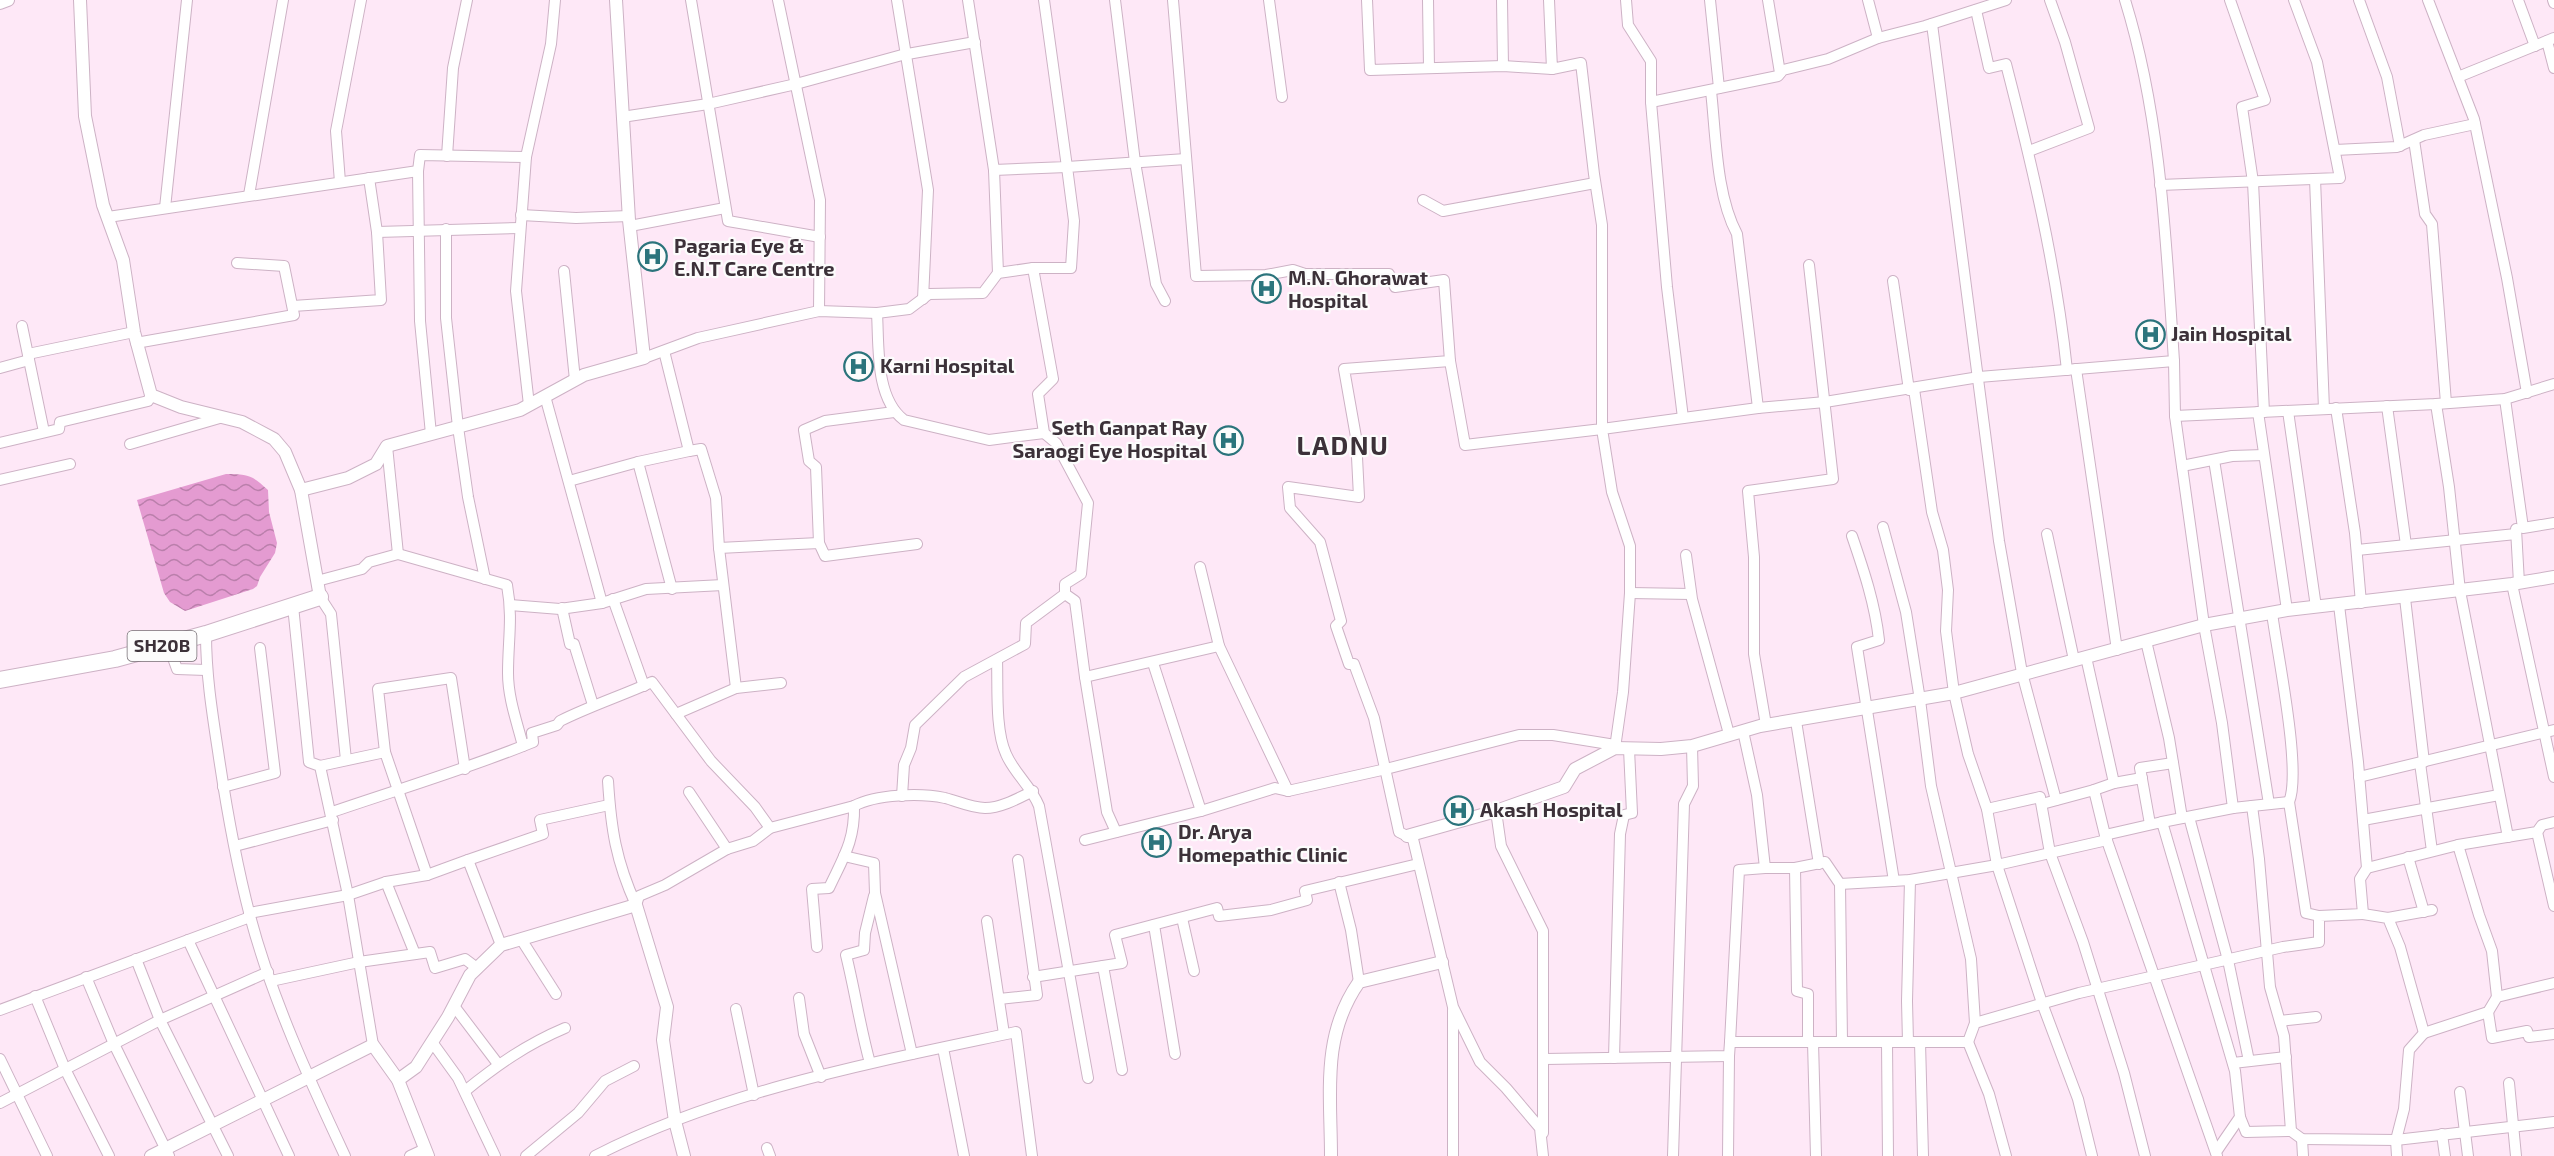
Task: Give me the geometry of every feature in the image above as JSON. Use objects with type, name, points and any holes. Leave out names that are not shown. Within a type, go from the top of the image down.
[{"type":"main road","name":"SH20B","points":[[0,680],[115,659],[206,634],[292,606],[319,589]]},
{"type":"street","points":[[0,3],[8,0]]},
{"type":"street","points":[[0,442],[58,429],[60,422],[148,401],[151,395],[135,338],[123,260],[108,217],[85,116],[80,0]]},
{"type":"street","points":[[165,208],[187,0]]},
{"type":"street","points":[[249,195],[283,0]]},
{"type":"street","points":[[340,182],[336,131],[361,0]]},
{"type":"street","points":[[447,156],[453,68],[467,0]]},
{"type":"street","points":[[529,405],[516,291],[520,228],[526,157],[551,44],[555,0]]},
{"type":"street","points":[[616,0],[629,221],[644,358]]},
{"type":"street","points":[[691,0],[728,221],[820,237]]},
{"type":"street","points":[[778,0],[820,200],[819,311]]},
{"type":"street","points":[[897,0],[928,190],[923,299]]},
{"type":"street","points":[[301,490],[348,478],[376,464],[387,446],[520,410],[575,380],[698,338],[819,311],[877,313],[909,309],[929,294],[983,293],[998,273],[994,170],[968,0]]},
{"type":"street","points":[[998,273],[1033,268],[1071,268],[1074,221],[1044,0]]},
{"type":"street","points":[[1115,0],[1135,162],[1156,284],[1165,301]]},
{"type":"street","points":[[1173,0],[1196,276],[1266,275],[1293,270],[1305,274],[1389,274],[1395,287],[1444,280],[1450,361],[1464,445],[1758,408],[1825,402],[1911,390],[1979,377],[2174,361]]},
{"type":"street","points":[[1269,0],[1282,97]]},
{"type":"street","points":[[1367,0],[1370,70],[1503,66],[1552,69],[1581,63],[1602,225],[1602,429],[1612,492],[1630,546],[1630,593],[1623,692],[1615,746]]},
{"type":"street","points":[[1428,0],[1429,68]]},
{"type":"street","points":[[1502,0],[1503,66]]},
{"type":"street","points":[[1549,0],[1552,69]]},
{"type":"street","points":[[1626,0],[1628,26],[1651,61],[1651,102],[1667,287],[1683,418]]},
{"type":"street","points":[[1710,0],[1715,90],[1728,218],[1737,234],[1758,408]]},
{"type":"street","points":[[1768,0],[1780,74]]},
{"type":"street","points":[[1868,0],[1878,38]]},
{"type":"street","points":[[1651,102],[1715,90],[1780,74],[1783,70],[1828,58],[1878,38],[1932,24],[2006,0]]},
{"type":"street","points":[[2029,151],[2089,128],[2065,42],[2050,0]]},
{"type":"street","points":[[2125,0],[2146,82],[2165,220],[2174,361],[2175,416],[2204,625],[2222,723],[2233,808]]},
{"type":"street","points":[[2230,0],[2265,100],[2242,107],[2253,182],[2264,455],[2287,610]]},
{"type":"street","points":[[2160,185],[2340,178],[2317,62],[2294,0]]},
{"type":"street","points":[[2359,0],[2387,76],[2400,146]]},
{"type":"street","points":[[2428,0],[2475,124],[2508,278],[2527,393]]},
{"type":"street","points":[[2518,0],[2535,46]]},
{"type":"street","points":[[1976,10],[1989,68],[2006,64],[2049,240],[2116,650]]},
{"type":"street","points":[[1932,24],[1999,541],[2022,673],[2056,800]]},
{"type":"street","points":[[2458,77],[2550,40],[2554,69]]},
{"type":"street","points":[[622,117],[708,104],[795,84],[905,54],[975,42]]},
{"type":"street","points":[[2335,150],[2400,146],[2424,135],[2475,124]]},
{"type":"street","points":[[2414,140],[2426,214],[2432,224],[2441,404],[2460,591],[2508,837]]},
{"type":"street","points":[[432,434],[420,321],[418,171],[420,155],[526,157]]},
{"type":"street","points":[[994,170],[1186,159]]},
{"type":"street","points":[[108,217],[418,171]]},
{"type":"street","points":[[293,306],[381,300],[377,232],[369,178]]},
{"type":"street","points":[[2315,179],[2324,409]]},
{"type":"street","points":[[1423,200],[1443,211],[1595,183]]},
{"type":"street","points":[[521,215],[629,221],[725,208]]},
{"type":"street","points":[[377,232],[520,228]]},
{"type":"street","points":[[446,229],[446,318],[458,427],[468,496],[485,579]]},
{"type":"street","points":[[0,368],[28,357],[135,338],[294,315],[284,266],[237,263]]},
{"type":"street","points":[[1766,725],[1754,654],[1754,557],[1748,491],[1833,479],[1809,265]]},
{"type":"street","points":[[1033,268],[1053,379],[1038,394],[1044,433],[1056,443],[1088,503],[1081,574],[1065,584],[1065,594]]},
{"type":"street","points":[[564,271],[575,380]]},
{"type":"street","points":[[1893,281],[1932,512],[1943,550],[1948,590],[1946,631],[1954,693],[1968,754],[1987,809],[1997,865],[2042,1003],[2078,1099],[2092,1156]]},
{"type":"street","points":[[877,313],[882,376],[894,412],[904,420],[989,440],[1044,433]]},
{"type":"street","points":[[22,326],[44,432]]},
{"type":"street","points":[[664,351],[689,451]]},
{"type":"street","points":[[1450,361],[1344,369],[1356,437],[1359,497],[1288,487],[1290,507],[1320,542],[1341,621],[1335,626],[1349,664],[1354,664],[1374,718],[1399,832],[1413,839],[1453,1007],[1480,1062],[1540,1128],[1543,1143]]},
{"type":"street","points":[[2175,416],[2505,399],[2554,384]]},
{"type":"street","points":[[151,395],[181,406],[242,422],[273,439],[285,452],[301,490],[319,589],[332,614],[346,760]]},
{"type":"street","points":[[545,396],[607,601],[644,686]]},
{"type":"street","points":[[2505,399],[2519,531],[2516,584],[2549,731],[2554,777]]},
{"type":"street","points":[[2387,406],[2406,545]]},
{"type":"street","points":[[2336,408],[2357,550],[2361,603]]},
{"type":"street","points":[[2288,411],[2316,607]]},
{"type":"street","points":[[894,412],[825,421],[804,430],[809,461],[816,467],[819,543],[825,556],[917,544]]},
{"type":"street","points":[[130,444],[223,417]]},
{"type":"street","points":[[387,446],[398,554]]},
{"type":"street","points":[[569,481],[638,462],[702,449],[716,498],[719,548],[736,688]]},
{"type":"street","points":[[2182,466],[2264,455]]},
{"type":"street","points":[[2214,460],[2269,804]]},
{"type":"street","points":[[638,462],[672,589]]},
{"type":"street","points":[[0,480],[70,464]]},
{"type":"street","points":[[2357,550],[2454,540],[2519,531],[2554,523]]},
{"type":"street","points":[[1883,527],[1906,612],[1931,786],[1971,959],[1975,1023],[1968,1042],[1989,1094],[2006,1156]]},
{"type":"street","points":[[2047,534],[2114,783]]},
{"type":"street","points":[[1852,536],[1868,581],[1879,640],[1857,647],[1894,881]]},
{"type":"street","points":[[719,548],[819,543]]},
{"type":"street","points":[[319,589],[362,569],[369,562],[398,554],[507,585],[510,605],[508,674],[510,696],[523,746]]},
{"type":"street","points":[[1686,555],[1691,594],[1729,734]]},
{"type":"street","points":[[1200,567],[1219,646],[1288,791]]},
{"type":"street","points":[[1085,840],[1201,811],[1275,788],[1288,791],[1519,735],[1553,735],[1629,749],[1692,747],[1729,734],[1766,725],[1954,693],[2204,625],[2287,610],[2460,591],[2554,577]]},
{"type":"street","points":[[510,605],[562,608],[607,601],[646,590],[723,585]]},
{"type":"street","points":[[1630,593],[1691,594]]},
{"type":"street","points":[[902,796],[904,765],[911,748],[915,725],[964,676],[1025,644],[1026,623],[1065,594]]},
{"type":"street","points":[[1065,594],[1075,601],[1084,677],[1107,812],[1116,832]]},
{"type":"street","points":[[2405,597],[2432,851]]},
{"type":"street","points":[[2339,605],[2367,867],[2360,879],[2363,915]]},
{"type":"street","points":[[292,606],[309,762],[320,766],[385,752]]},
{"type":"street","points":[[562,608],[570,644],[574,644],[593,705]]},
{"type":"street","points":[[2272,613],[2291,741],[2293,793],[2289,802],[2306,913],[2319,916],[2363,915],[2388,918],[2428,911],[2408,857]]},
{"type":"street","points":[[206,634],[206,670],[223,787],[250,915],[308,1077],[345,1156]]},
{"type":"street","points":[[2146,641],[2185,817],[2228,960],[2250,1061]]},
{"type":"street","points":[[168,644],[177,669],[206,670]]},
{"type":"street","points":[[1084,677],[1219,646]]},
{"type":"street","points":[[223,787],[275,773],[260,648]]},
{"type":"street","points":[[997,660],[1001,738],[1006,756],[1033,791],[1039,806],[1088,1078]]},
{"type":"street","points":[[1153,663],[1201,811]]},
{"type":"street","points":[[427,875],[385,752],[378,689],[451,678],[465,769]]},
{"type":"street","points":[[235,846],[333,816],[399,789],[465,769],[533,742],[532,733],[557,725],[560,721],[593,705],[609,701],[652,682],[711,761],[755,807],[770,828]]},
{"type":"street","points":[[676,714],[736,688],[781,683]]},
{"type":"street","points":[[1796,721],[1820,864]]},
{"type":"street","points":[[1743,731],[1757,795],[1765,868]]},
{"type":"street","points":[[2359,777],[2549,731]]},
{"type":"street","points":[[1407,836],[1496,811],[1564,787],[1575,769],[1615,746]]},
{"type":"street","points":[[1673,1156],[1684,804],[1693,786],[1692,747]]},
{"type":"street","points":[[1614,1058],[1620,834],[1624,815],[1632,813],[1629,749]]},
{"type":"street","points":[[2150,825],[2140,768],[2173,763]]},
{"type":"street","points":[[320,766],[333,816],[373,1045],[398,1080],[427,1152],[410,1156]]},
{"type":"street","points":[[2042,804],[2114,783],[2142,778]]},
{"type":"street","points":[[608,782],[610,824],[621,873],[636,905],[667,1007],[663,1040],[675,1121],[684,1156]]},
{"type":"street","points":[[2094,790],[2106,837],[2217,1154]]},
{"type":"street","points":[[636,905],[639,896],[665,885],[727,849],[753,841],[770,828],[854,806],[863,801],[902,796],[942,797],[985,808],[1011,801],[1033,791]]},
{"type":"street","points":[[689,792],[727,849]]},
{"type":"street","points":[[2363,820],[2499,795]]},
{"type":"street","points":[[1987,809],[2040,797],[2050,853],[2084,942],[2124,1073],[2145,1156]]},
{"type":"street","points":[[1840,884],[1910,880],[1997,865],[2185,817],[2233,808],[2289,802]]},
{"type":"street","points":[[0,1010],[250,915],[348,895],[386,882],[427,875],[543,834],[540,820],[609,805]]},
{"type":"street","points":[[817,947],[812,889],[829,888],[855,829],[854,806]]},
{"type":"street","points":[[2252,806],[2270,987],[2284,1036],[2291,1131]]},
{"type":"street","points":[[1496,811],[1501,846],[1543,931],[1545,1059],[1543,1156]]},
{"type":"street","points":[[2162,822],[2233,1063],[2240,1117],[2246,1132],[2291,1131],[2302,1140],[2396,1140],[2554,1122]]},
{"type":"street","points":[[2367,867],[2458,845],[2537,832],[2542,825],[2554,822]]},
{"type":"street","points":[[2537,832],[2554,906]]},
{"type":"street","points":[[2458,845],[2492,951],[2497,997],[2488,1012],[2492,1038],[2527,1031],[2529,1037],[2554,1034]]},
{"type":"street","points":[[844,856],[874,863],[875,893],[912,1054]]},
{"type":"street","points":[[468,860],[501,945]]},
{"type":"street","points":[[999,999],[1037,995],[1018,860]]},
{"type":"street","points":[[1728,1156],[1729,1056],[1739,870],[1795,868],[1825,862],[1840,884],[1842,1042]]},
{"type":"street","points":[[1033,977],[1122,963],[1115,935],[1217,908],[1219,916],[1271,910],[1307,900],[1305,891],[1418,864]]},
{"type":"street","points":[[1795,868],[1797,991],[1808,994],[1815,1156]]},
{"type":"street","points":[[1908,1042],[1910,880]]},
{"type":"street","points":[[386,882],[415,954]]},
{"type":"street","points":[[1331,1156],[1329,1072],[1341,1012],[1359,982],[1351,930],[1339,882]]},
{"type":"street","points":[[870,1063],[861,1031],[857,997],[846,955],[864,950],[865,933],[875,893]]},
{"type":"street","points":[[398,1080],[416,1067],[454,1006],[470,975],[501,945],[636,905]]},
{"type":"street","points":[[1975,1023],[2097,989],[2266,951],[2319,942],[2319,916]]},
{"type":"street","points":[[1182,918],[1194,971]]},
{"type":"street","points":[[2388,918],[2400,947],[2424,1033]]},
{"type":"street","points":[[987,921],[1004,1034]]},
{"type":"street","points":[[1154,925],[1175,1054]]},
{"type":"street","points":[[521,939],[556,994]]},
{"type":"street","points":[[188,940],[289,1156]]},
{"type":"street","points":[[0,1103],[160,1020],[270,976],[430,952],[435,968],[465,960],[477,968]]},
{"type":"street","points":[[136,959],[160,1020],[228,1156]]},
{"type":"street","points":[[1359,982],[1442,962]]},
{"type":"street","points":[[1103,966],[1122,1070]]},
{"type":"street","points":[[86,977],[114,1044],[167,1152]]},
{"type":"street","points":[[2497,997],[2554,983]]},
{"type":"street","points":[[35,996],[65,1069],[109,1156]]},
{"type":"street","points":[[799,998],[804,1034],[820,1077]]},
{"type":"street","points":[[454,1006],[498,1064]]},
{"type":"street","points":[[1453,1007],[1453,1156]]},
{"type":"street","points":[[736,1009],[754,1095]]},
{"type":"street","points":[[2397,1156],[2396,1140],[2404,1109],[2409,1050],[2424,1033],[2488,1012]]},
{"type":"street","points":[[2280,1021],[2316,1017]]},
{"type":"street","points":[[465,1090],[498,1064],[538,1039],[565,1028]]},
{"type":"street","points":[[595,1156],[643,1132],[754,1095],[870,1063],[1016,1032],[1032,1156]]},
{"type":"street","points":[[432,1042],[465,1090],[495,1156]]},
{"type":"street","points":[[1730,1042],[1968,1042]]},
{"type":"street","points":[[1887,1042],[1887,1156]]},
{"type":"street","points":[[1920,1042],[1923,1156]]},
{"type":"street","points":[[151,1156],[167,1152],[212,1125],[373,1045]]},
{"type":"street","points":[[943,1048],[964,1156]]},
{"type":"street","points":[[1545,1059],[1729,1056]]},
{"type":"street","points":[[2233,1063],[2286,1057]]},
{"type":"street","points":[[0,1059],[47,1156]]},
{"type":"street","points":[[526,1156],[578,1113],[605,1081],[634,1066]]},
{"type":"street","points":[[2509,1083],[2516,1156]]},
{"type":"street","points":[[2460,1092],[2468,1156]]},
{"type":"street","points":[[2217,1154],[2240,1117]]},
{"type":"street","points":[[2442,1134],[2445,1156]]},
{"type":"street","points":[[2302,1140],[2303,1156]]},
{"type":"water","points":[[226,474],[249,476],[268,490],[269,512],[277,543],[275,553],[257,586],[253,589],[185,611],[170,602],[164,593],[137,500]]},
{"type":"place","name":"Pagaria Eye & E.N.T Care Centre","points":[[653,257]]},
{"type":"place","name":"M.N. Ghorawat Hospital","points":[[1267,289]]},
{"type":"place","name":"Jain Hospital","points":[[2150,334]]},
{"type":"place","name":"Karni Hospital","points":[[859,366]]},
{"type":"place","name":"Seth Ganpat Ray Saraogi Eye Hospital","points":[[1228,440]]},
{"type":"place","name":"Akash Hospital","points":[[1459,810]]},
{"type":"place","name":"Dr. Arya Homepathic Clinic","points":[[1157,843]]},
{"type":"district","name":"LADNU","points":[[1343,446]]}]
